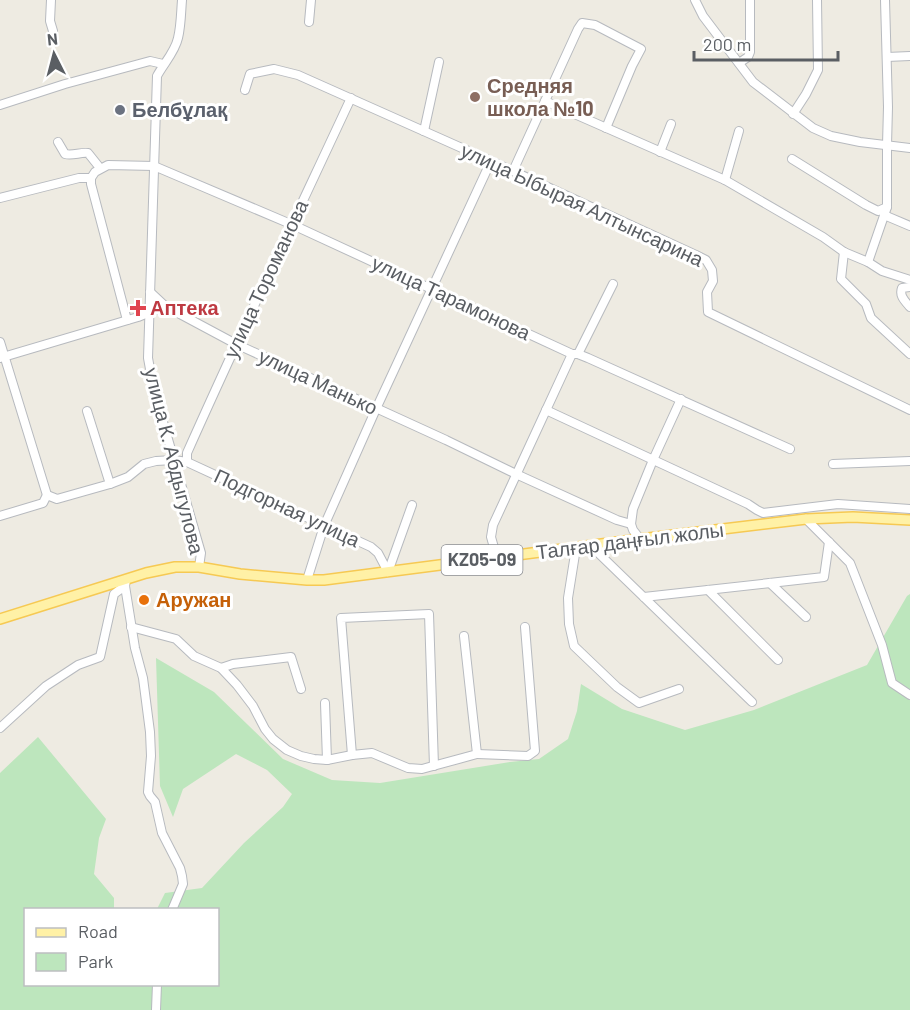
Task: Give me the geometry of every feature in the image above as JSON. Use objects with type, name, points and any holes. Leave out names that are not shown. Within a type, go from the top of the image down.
[{"type":"main road","name":"Талғар даңғыл жолы","points":[[0,619],[175,567],[199,567],[240,574],[324,580],[806,519],[853,517],[910,520]]},
{"type":"street","points":[[51,0],[50,21],[53,31]]},
{"type":"street","name":"улица К. Абдыгулова","points":[[182,0],[178,39],[157,76],[152,96],[154,166],[148,358],[154,390],[201,553],[199,567]]},
{"type":"street","points":[[309,22],[311,0]]},
{"type":"street","points":[[695,0],[704,16],[753,82],[813,128],[831,136],[860,142],[910,148]]},
{"type":"street","points":[[739,63],[748,57],[750,52],[750,0]]},
{"type":"street","points":[[793,114],[818,70],[817,0]]},
{"type":"street","points":[[868,262],[886,211],[888,107],[885,0]]},
{"type":"street","points":[[513,171],[582,24],[594,25],[641,49],[606,128]]},
{"type":"street","points":[[887,57],[910,56]]},
{"type":"street","points":[[0,105],[64,84],[150,61],[163,64]]},
{"type":"street","points":[[424,131],[439,62]]},
{"type":"street","name":"улица Ыбырая Алтынсарина","points":[[245,90],[250,74],[274,69],[298,75],[706,260],[712,270],[713,282],[707,292],[708,312],[910,410]]},
{"type":"street","name":"улица Тороманова","points":[[187,462],[187,453],[236,344],[351,98]]},
{"type":"street","points":[[545,101],[725,180],[823,237],[844,252],[882,271],[910,280]]},
{"type":"street","points":[[660,152],[671,124]]},
{"type":"street","points":[[725,180],[739,131]]},
{"type":"street","points":[[0,198],[79,178],[91,178],[104,166],[88,153],[65,154],[58,142]]},
{"type":"street","points":[[792,159],[866,205],[878,211],[886,211],[910,226]]},
{"type":"street","points":[[307,580],[324,526],[491,161]]},
{"type":"street","name":"улица Тарамонова","points":[[104,166],[154,166],[293,225],[432,290],[790,449]]},
{"type":"street","points":[[91,178],[127,320]]},
{"type":"street","points":[[844,252],[841,279],[866,304],[871,318],[910,354]]},
{"type":"street","points":[[497,558],[491,532],[546,410],[613,284]]},
{"type":"street","points":[[910,287],[902,288],[901,291],[902,298],[910,307]]},
{"type":"street","name":"улица Манько","points":[[150,292],[165,306],[236,344],[516,474],[617,520],[631,524]]},
{"type":"street","points":[[2,358],[149,313],[165,306]]},
{"type":"street","points":[[0,342],[2,358],[47,495],[43,503],[0,516]]},
{"type":"street","points":[[640,539],[631,524],[635,500],[681,399]]},
{"type":"street","points":[[546,410],[763,513],[838,504],[910,509]]},
{"type":"street","points":[[87,411],[110,484]]},
{"type":"street","name":"Подгорная улица","points":[[47,495],[57,499],[110,484],[128,477],[144,464],[161,460],[187,462],[375,550],[388,572]]},
{"type":"street","points":[[833,464],[910,461]]},
{"type":"street","points":[[388,572],[412,506]]},
{"type":"street","points":[[806,519],[850,563],[882,645],[892,683],[910,695]]},
{"type":"street","points":[[644,597],[824,577],[829,542]]},
{"type":"street","points":[[591,546],[752,702]]},
{"type":"street","points":[[576,548],[568,598],[569,624],[574,646],[617,687],[639,703],[679,689]]},
{"type":"street","points":[[125,583],[131,627],[143,678],[150,732],[152,756],[148,792],[155,802],[162,833],[182,876],[183,884],[172,908]]},
{"type":"street","points":[[0,728],[46,686],[78,665],[100,657],[114,594],[125,583]]},
{"type":"street","points":[[770,583],[806,617]]},
{"type":"street","points":[[708,590],[778,660]]},
{"type":"street","points":[[352,755],[341,618],[429,614],[434,766]]},
{"type":"street","points":[[131,627],[176,639],[194,656],[221,668],[253,706],[273,739],[287,750],[301,756],[327,760],[372,753],[408,768],[422,769],[477,754],[528,756],[536,751],[525,627]]},
{"type":"street","points":[[464,636],[477,754]]},
{"type":"street","points":[[221,668],[233,664],[291,657],[301,689]]},
{"type":"street","points":[[325,702],[327,760]]},
{"type":"street","points":[[156,1010],[157,986]]},
{"type":"green space","points":[[910,594],[910,1010],[0,1010],[0,773],[38,737],[106,819],[99,838],[94,874],[114,898],[114,908],[24,908],[24,986],[219,986],[219,908],[158,908],[165,893],[202,888],[244,843],[283,807],[292,794],[267,770],[236,754],[183,789],[173,817],[160,786],[156,658],[214,692],[283,759],[332,780],[380,783],[539,759],[568,739],[577,711],[581,684],[622,709],[685,730],[754,710],[867,665]]},
{"type":"place","name":"Средняя школа №10","points":[[475,97]]},
{"type":"place","name":"Белбұлақ","points":[[120,110]]},
{"type":"place","name":"Аптека","points":[[138,308]]},
{"type":"place","name":"Аружан","points":[[144,600]]}]
